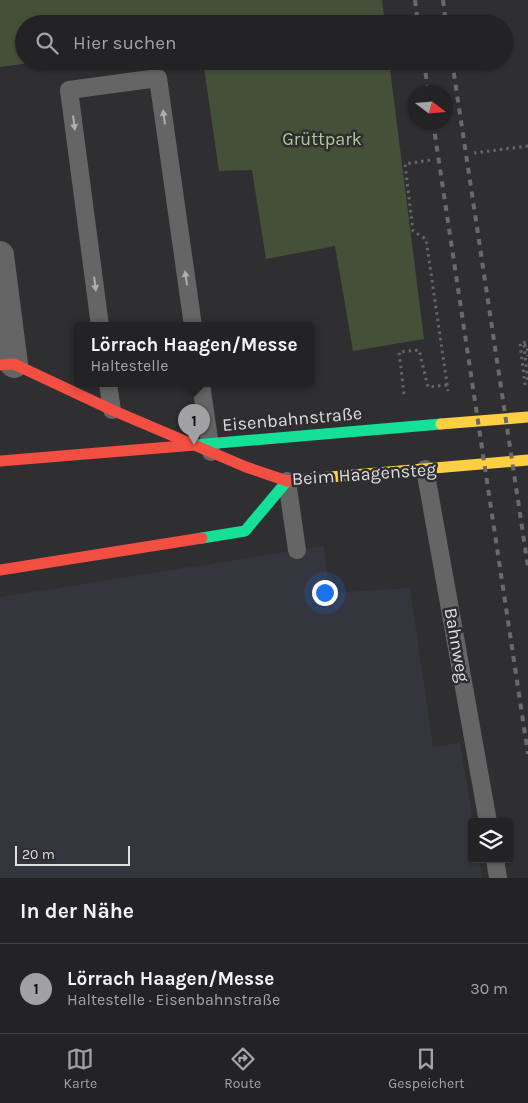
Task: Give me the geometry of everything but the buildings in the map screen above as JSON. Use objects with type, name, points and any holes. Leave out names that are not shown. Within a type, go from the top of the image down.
[{"type":"street","name":"Beim Haagensteg","points":[[0,255],[7,365],[246,468],[287,481],[528,460]]},
{"type":"street","name":"Eisenbahnstraße","points":[[0,461],[528,417]]},
{"type":"street","points":[[0,570],[245,530],[287,481]]},
{"type":"lane","points":[[99,322],[69,90],[158,78],[192,322]]},
{"type":"lane","points":[[108,387],[112,410]]},
{"type":"lane","points":[[201,387],[211,453]]},
{"type":"lane","name":"Bahnweg","points":[[425,469],[487,818]]},
{"type":"lane","points":[[287,481],[297,550]]},
{"type":"lane","points":[[496,863],[498,878]]},
{"type":"path","points":[[474,154],[528,146]]},
{"type":"path","points":[[430,160],[405,164],[413,231],[426,239],[441,334],[448,394]]},
{"type":"path","points":[[528,342],[520,343],[528,417]]},
{"type":"path","points":[[528,356],[527,345],[524,345],[528,388]]},
{"type":"path","points":[[407,427],[400,352],[419,350],[428,387],[447,385]]},
{"type":"shaded area","points":[[324,546],[328,593],[410,588],[433,747],[460,743],[472,818],[468,818],[468,863],[480,863],[482,878],[0,878],[0,597]]},
{"type":"green space","points":[[0,0],[382,0],[384,15],[15,15],[15,65],[0,67]]},
{"type":"green space","name":"Grüttpark","points":[[204,70],[390,70],[424,339],[353,351],[335,246],[266,259],[252,170],[219,171]]},
{"type":"railway","points":[[415,0],[417,15]]},
{"type":"railway","points":[[443,0],[445,15]]},
{"type":"railway","points":[[425,70],[427,85]]},
{"type":"railway","points":[[453,70],[528,567]]},
{"type":"railway","points":[[434,130],[528,754]]},
{"type":"traffic: fast","points":[[195,445],[441,424]]},
{"type":"traffic: fast","points":[[202,538],[245,531],[287,481]]},
{"type":"traffic: slow","points":[[441,424],[528,417]]},
{"type":"traffic: slow","points":[[307,479],[528,460]]},
{"type":"traffic: jam","points":[[0,365],[14,364],[112,410],[246,467],[287,481],[307,479]]},
{"type":"traffic: jam","points":[[0,461],[195,445]]},
{"type":"traffic: jam","points":[[0,570],[202,538]]},
{"type":"place","name":"Lörrach Haagen/Messe","points":[[194,445]]}]
